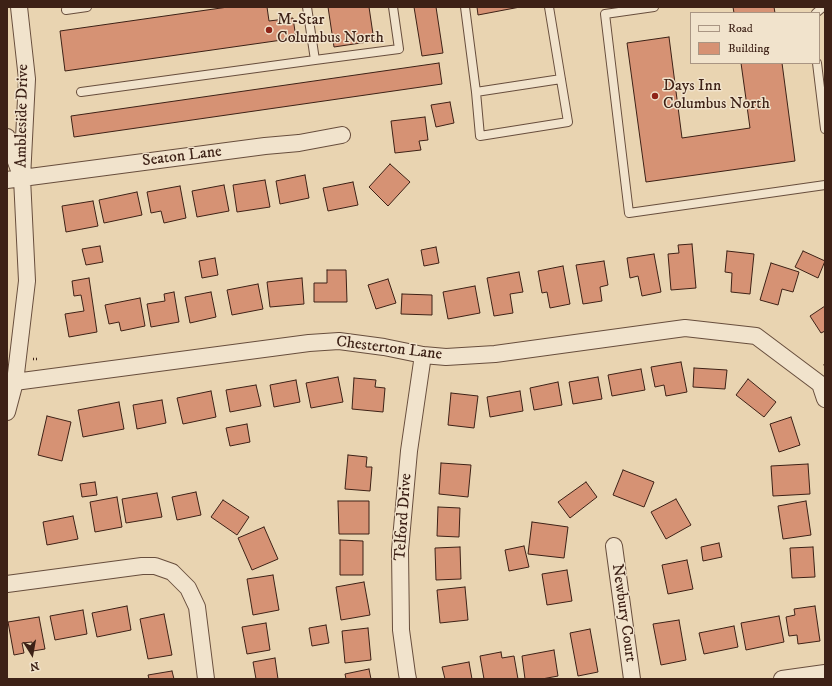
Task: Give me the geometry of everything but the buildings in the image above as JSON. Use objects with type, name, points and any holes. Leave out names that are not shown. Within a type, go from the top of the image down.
[{"type":"street","name":"Ambleside Drive","points":[[14,179],[27,79],[19,7]]},
{"type":"street","name":"Seaton Lane","points":[[14,179],[299,142],[342,135]]},
{"type":"street","name":"Ambleside Drive","points":[[7,137],[27,281],[7,412]]},
{"type":"street","name":"Chesterton Lane","points":[[11,383],[309,343],[339,341],[384,347],[423,355],[446,357],[495,354],[685,328],[756,336],[823,382]]},
{"type":"street","name":"Telford Drive","points":[[408,679],[401,630],[400,550],[409,451],[423,355]]},
{"type":"street","points":[[823,382],[825,399]]},
{"type":"street","name":"Newbury Court","points":[[614,546],[632,679]]},
{"type":"street","points":[[7,584],[142,566],[155,566],[172,572],[188,588],[197,607],[206,679]]},
{"type":"street","points":[[782,679],[825,673]]},
{"type":"lane","points":[[66,10],[87,7]]},
{"type":"lane","points":[[307,7],[315,60]]},
{"type":"lane","points":[[81,92],[399,49],[393,7]]},
{"type":"lane","points":[[465,7],[480,136],[568,122],[549,7]]},
{"type":"lane","points":[[654,7],[605,14],[629,213],[825,185]]},
{"type":"lane","points":[[817,64],[825,129]]},
{"type":"lane","points":[[476,92],[561,79]]},
{"type":"path","points":[[33,359],[39,359]]},
{"type":"place","name":"M-Star Columbus North","points":[[269,30]]},
{"type":"place","name":"Days Inn Columbus North","points":[[655,96]]}]
